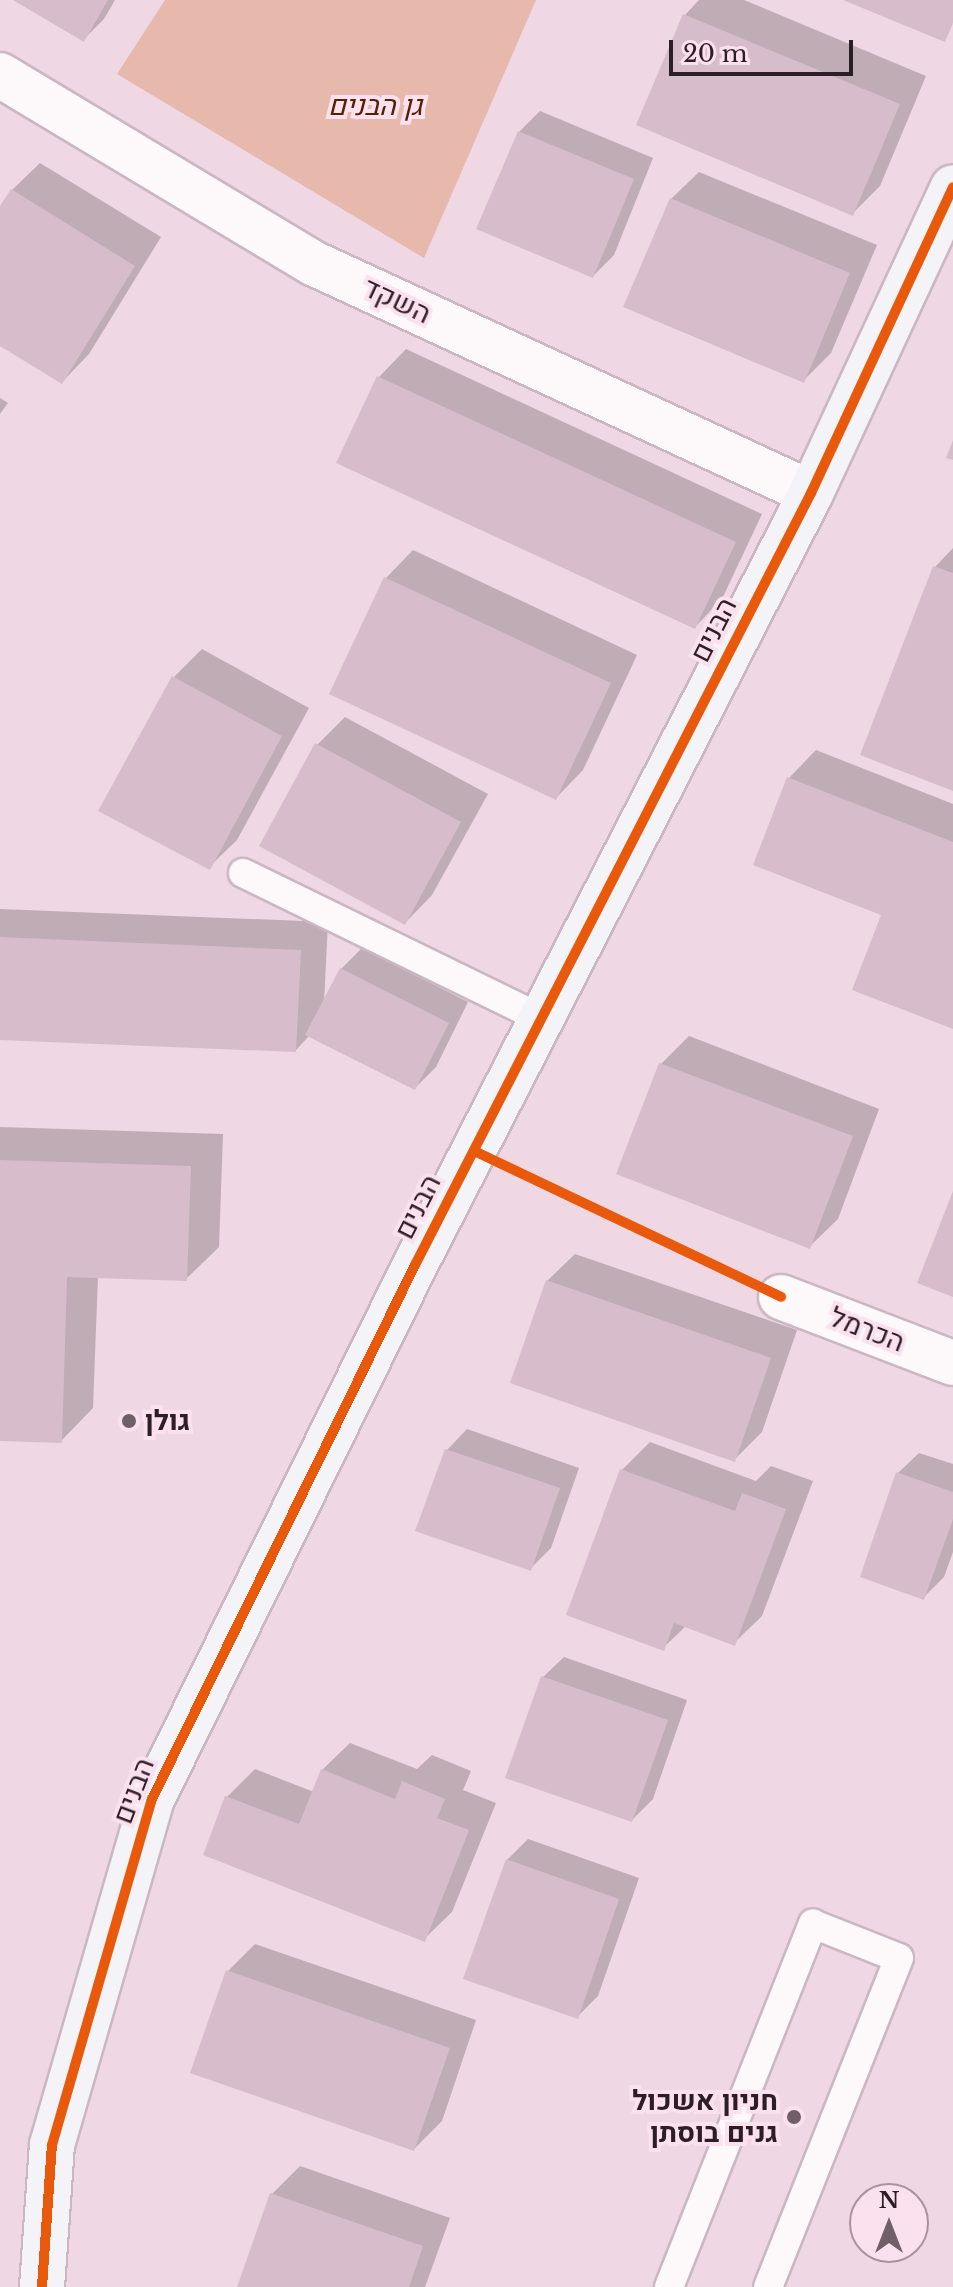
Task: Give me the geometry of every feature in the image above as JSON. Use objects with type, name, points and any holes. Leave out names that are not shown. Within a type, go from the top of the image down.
[{"type":"street","name":"השקד","points":[[0,75],[315,264],[811,493]]},
{"type":"street","name":"הבנים","points":[[42,2287],[52,2145],[152,1799],[415,1265],[811,493],[953,187]]},
{"type":"street","name":"הכרמל","points":[[781,1297],[953,1363]]},
{"type":"lane","points":[[243,873],[542,1019]]},
{"type":"lane","points":[[669,2287],[813,1924],[899,1958],[768,2287]]},
{"type":"green space","name":"גן הבנים","points":[[165,0],[536,0],[424,258],[117,74]]},
{"type":"building","points":[[13,0],[108,0],[84,42]]},
{"type":"building","points":[[843,0],[953,0],[953,23],[945,42]]},
{"type":"building","points":[[683,14],[900,104],[853,216],[636,125]]},
{"type":"building","points":[[518,131],[634,179],[593,278],[476,229]]},
{"type":"building","points":[[11,189],[135,266],[62,384],[0,346],[0,206]]},
{"type":"building","points":[[670,198],[850,273],[804,383],[623,307]]},
{"type":"building","points":[[377,376],[736,542],[695,629],[336,463]]},
{"type":"building","points":[[953,440],[953,460],[946,458]]},
{"type":"building","points":[[933,566],[953,573],[953,791],[860,755]]},
{"type":"building","points":[[384,577],[611,683],[556,800],[329,694]]},
{"type":"building","points":[[172,676],[282,736],[210,870],[98,811]]},
{"type":"building","points":[[315,743],[461,822],[405,925],[259,846]]},
{"type":"building","points":[[787,777],[953,842],[953,1029],[852,990],[881,915],[753,865]]},
{"type":"building","points":[[0,937],[301,950],[296,1052],[0,1040]]},
{"type":"building","points":[[340,968],[449,1023],[415,1090],[305,1035]]},
{"type":"building","points":[[659,1063],[853,1136],[810,1249],[616,1174]]},
{"type":"building","points":[[0,1160],[191,1166],[187,1281],[67,1277],[62,1443],[0,1441]]},
{"type":"building","points":[[953,1191],[953,1297],[917,1283]]},
{"type":"building","points":[[546,1280],[771,1358],[735,1462],[510,1383]]},
{"type":"building","points":[[445,1449],[560,1488],[531,1571],[415,1531]]},
{"type":"building","points":[[620,1469],[735,1511],[742,1493],[786,1509],[735,1646],[674,1623],[664,1651],[566,1615]]},
{"type":"building","points":[[896,1472],[953,1492],[953,1519],[924,1600],[860,1577]]},
{"type":"building","points":[[541,1676],[668,1720],[632,1822],[505,1778]]},
{"type":"building","points":[[321,1769],[395,1799],[402,1781],[445,1799],[437,1818],[469,1830],[425,1942],[203,1855],[225,1796],[299,1824]]},
{"type":"building","points":[[506,1859],[619,1899],[578,2019],[463,1979]]},
{"type":"building","points":[[226,1970],[450,2048],[414,2151],[190,2073]]},
{"type":"building","points":[[270,2193],[423,2246],[409,2287],[237,2287]]},
{"type":"cycle path","points":[[42,2287],[52,2145],[152,1799],[415,1265],[811,493],[953,187]]},
{"type":"cycle path","points":[[474,1151],[781,1297]]},
{"type":"place","name":"גולן","points":[[129,1421]]},
{"type":"place","name":"חניון אשכול גנים בוסתן","points":[[794,2117]]}]
